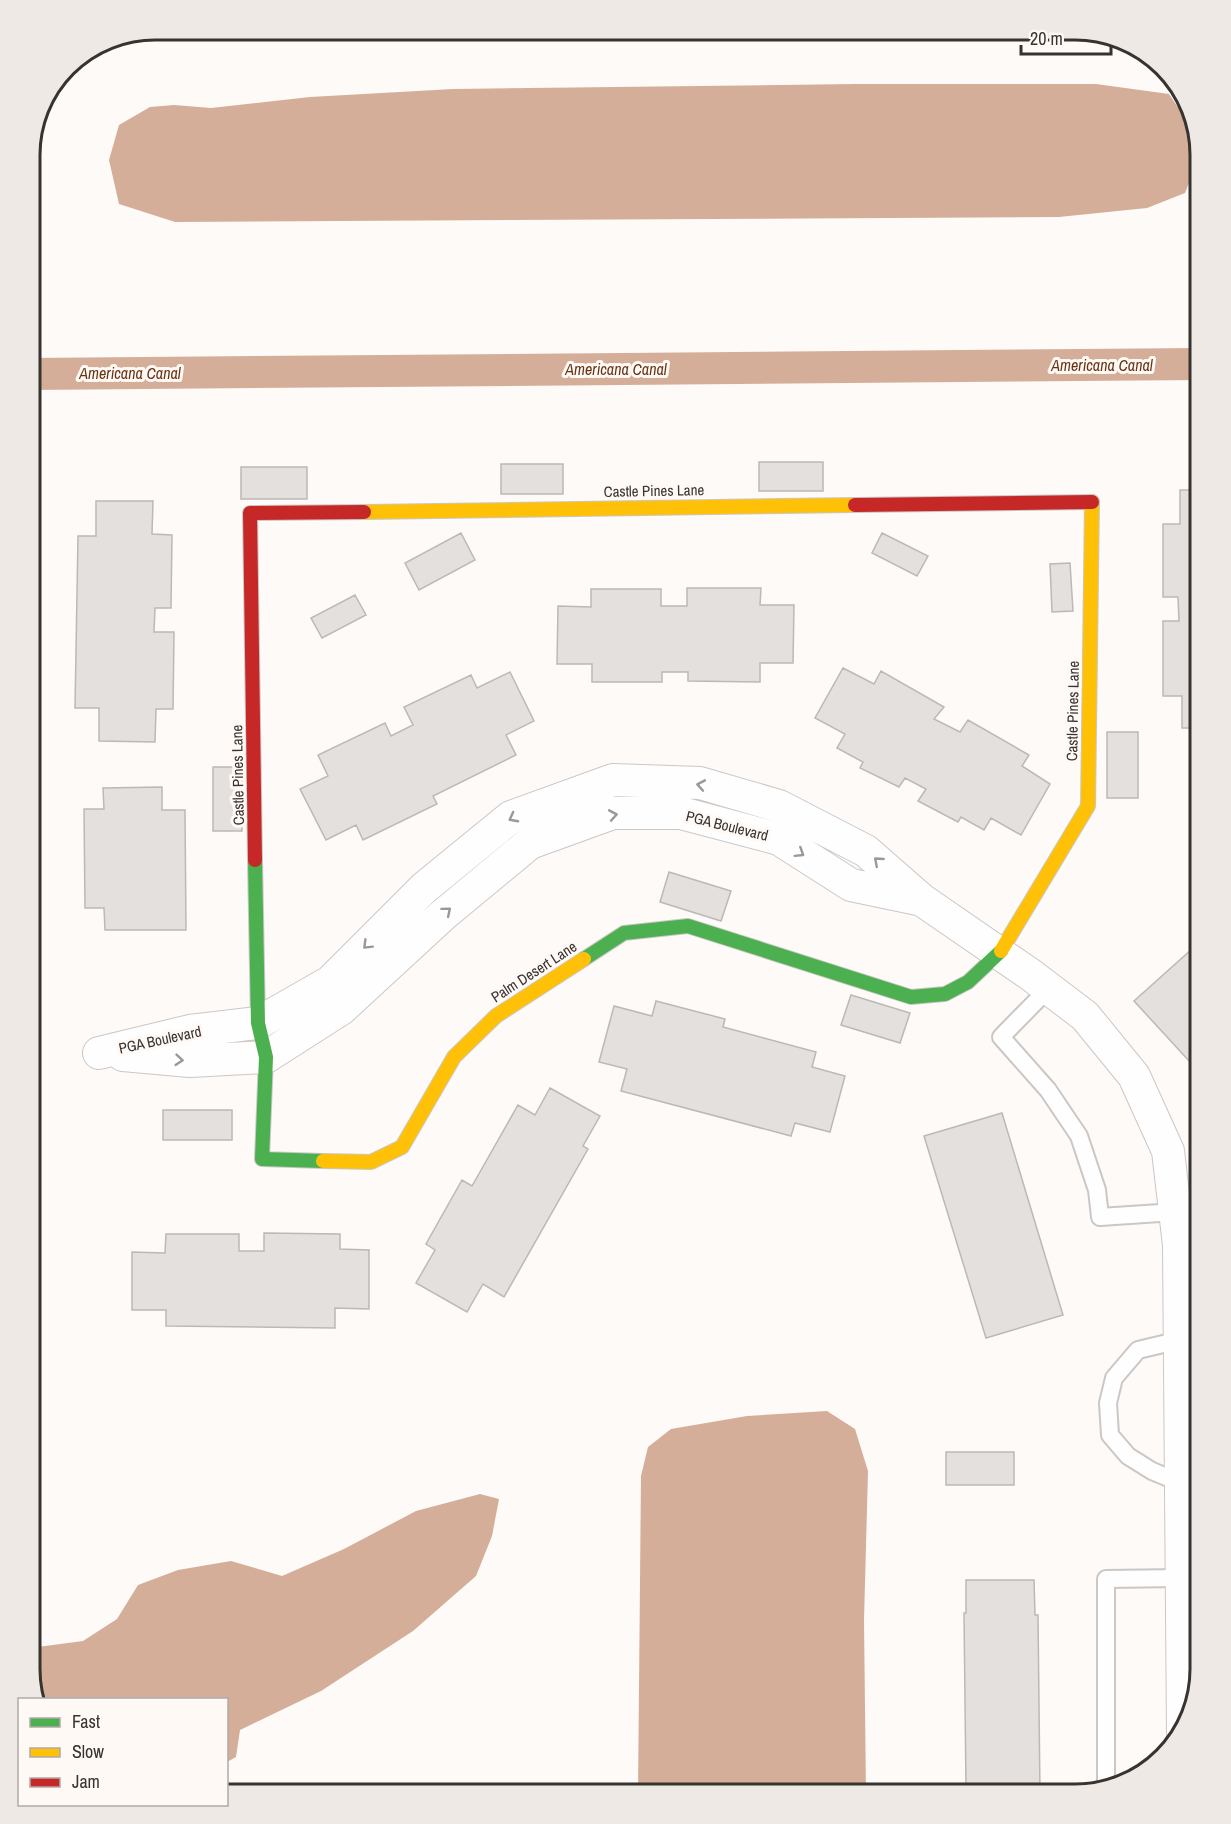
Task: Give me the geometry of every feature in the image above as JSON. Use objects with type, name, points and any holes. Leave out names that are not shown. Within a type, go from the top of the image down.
[{"type":"street","name":"Castle Pines Lane","points":[[258,1023],[250,513],[1092,502],[1089,806],[1000,953]]},
{"type":"street","name":"PGA Boulevard","points":[[922,900],[851,885],[779,839],[681,813],[613,813],[530,843],[443,915],[341,1009],[266,1057],[190,1061],[99,1053],[190,1031],[258,1023],[330,982],[424,888],[511,817],[613,780],[700,783],[779,806],[866,851],[922,900],[1000,953],[1084,1016],[1134,1076],[1168,1151],[1179,1245],[1184,1708]]},
{"type":"street","name":"Palm Desert Lane","points":[[258,1023],[266,1057],[262,1159],[371,1162],[402,1148],[454,1057],[496,1016],[624,933],[688,926],[911,997],[945,994],[968,982],[1000,953]]},
{"type":"lane","points":[[1048,989],[1001,1037],[1048,1090],[1079,1136],[1097,1190],[1100,1217],[1175,1212]]},
{"type":"lane","points":[[1180,1340],[1138,1350],[1114,1378],[1108,1403],[1110,1435],[1128,1455],[1152,1471],[1181,1483]]},
{"type":"lane","points":[[1106,1780],[1106,1579],[1181,1578]]},
{"type":"shaded area","points":[[856,84],[1096,84],[1169,94],[1184,116],[1187,126],[1190,142],[1190,180],[1185,193],[1147,208],[1059,217],[175,222],[119,204],[109,160],[119,125],[150,107],[174,105],[211,108],[310,97],[453,89]]},
{"type":"shaded area","points":[[827,1411],[855,1429],[868,1471],[864,1620],[866,1784],[638,1784],[641,1476],[648,1447],[671,1429],[747,1416]]},
{"type":"shaded area","points":[[480,1494],[499,1499],[492,1536],[476,1576],[413,1631],[321,1691],[240,1730],[236,1757],[228,1761],[228,1698],[44,1698],[41,1684],[40,1647],[83,1641],[117,1619],[138,1585],[178,1570],[231,1561],[282,1576],[344,1549],[416,1511]]},
{"type":"building","points":[[759,462],[823,462],[823,491],[759,491]]},
{"type":"building","points":[[501,464],[563,464],[563,494],[501,494]]},
{"type":"building","points":[[241,467],[307,467],[307,499],[241,499]]},
{"type":"building","points":[[1180,490],[1190,490],[1190,728],[1182,728],[1182,696],[1163,696],[1163,621],[1179,621],[1178,597],[1163,597],[1163,524],[1180,524]]},
{"type":"building","points":[[96,501],[153,501],[152,534],[172,535],[171,608],[155,608],[154,632],[174,632],[173,709],[156,709],[155,742],[99,741],[99,708],[75,708],[78,536],[96,536]]},
{"type":"building","points":[[461,533],[475,560],[419,590],[405,563]]},
{"type":"building","points":[[882,533],[928,556],[917,576],[872,553]]},
{"type":"building","points":[[1070,563],[1073,611],[1052,612],[1050,564]]},
{"type":"building","points":[[687,588],[761,588],[760,605],[794,605],[793,663],[760,663],[760,682],[688,681],[688,672],[662,672],[662,682],[592,682],[592,664],[557,664],[558,606],[591,607],[591,589],[661,589],[661,606],[687,606]]},
{"type":"building","points":[[355,595],[366,615],[322,638],[311,618]]},
{"type":"building","points":[[843,668],[874,684],[881,671],[944,707],[934,719],[960,732],[968,720],[1029,755],[1022,766],[1050,784],[1021,835],[991,818],[984,830],[961,817],[958,822],[918,801],[926,789],[905,778],[899,787],[860,768],[863,762],[837,748],[845,734],[815,718]]},
{"type":"building","points":[[510,672],[534,721],[506,735],[516,755],[433,796],[437,804],[363,840],[356,825],[326,840],[300,789],[328,776],[318,755],[385,723],[391,736],[413,725],[404,707],[471,675],[477,688]]},
{"type":"building","points":[[1107,732],[1138,732],[1138,798],[1107,798]]},
{"type":"building","points":[[213,767],[242,767],[242,831],[213,831]]},
{"type":"building","points":[[162,787],[162,810],[185,810],[186,930],[105,930],[104,908],[85,908],[84,809],[104,809],[103,788]]},
{"type":"building","points":[[669,872],[731,891],[721,921],[660,902]]},
{"type":"building","points":[[1190,951],[1190,1062],[1134,1001]]},
{"type":"building","points":[[851,995],[910,1013],[900,1043],[841,1025]]},
{"type":"building","points":[[656,1001],[725,1019],[723,1027],[816,1052],[812,1067],[845,1076],[830,1132],[795,1123],[791,1136],[621,1091],[627,1069],[599,1062],[614,1006],[652,1016]]},
{"type":"building","points":[[550,1088],[600,1116],[583,1146],[588,1149],[504,1297],[483,1284],[467,1312],[416,1283],[435,1250],[426,1244],[462,1180],[472,1186],[518,1105],[535,1115]]},
{"type":"building","points":[[163,1110],[232,1110],[232,1140],[163,1140]]},
{"type":"building","points":[[1002,1113],[1063,1315],[986,1338],[924,1136]]},
{"type":"building","points":[[264,1233],[340,1234],[340,1249],[369,1250],[369,1309],[335,1308],[335,1328],[166,1326],[166,1310],[132,1310],[132,1252],[165,1253],[166,1234],[239,1234],[239,1251],[264,1251]]},
{"type":"building","points":[[946,1452],[1014,1452],[1014,1485],[946,1485]]},
{"type":"building","points":[[966,1580],[1034,1580],[1035,1615],[1038,1615],[1040,1784],[966,1784],[964,1613],[966,1613]]},
{"type":"waterway","name":"Americana Canal","points":[[41,374],[1190,364]]},
{"type":"traffic: fast","points":[[255,860],[258,1023],[266,1057],[262,1159],[323,1161]]},
{"type":"traffic: fast","points":[[584,959],[624,933],[688,926],[911,997],[945,994],[968,982],[1001,951]]},
{"type":"traffic: slow","points":[[1001,951],[1088,806],[1092,502]]},
{"type":"traffic: slow","points":[[364,512],[855,505]]},
{"type":"traffic: slow","points":[[323,1161],[371,1162],[402,1147],[454,1057],[496,1016],[584,959]]},
{"type":"traffic: jam","points":[[855,505],[1092,502]]},
{"type":"traffic: jam","points":[[255,860],[250,513],[364,512]]}]
